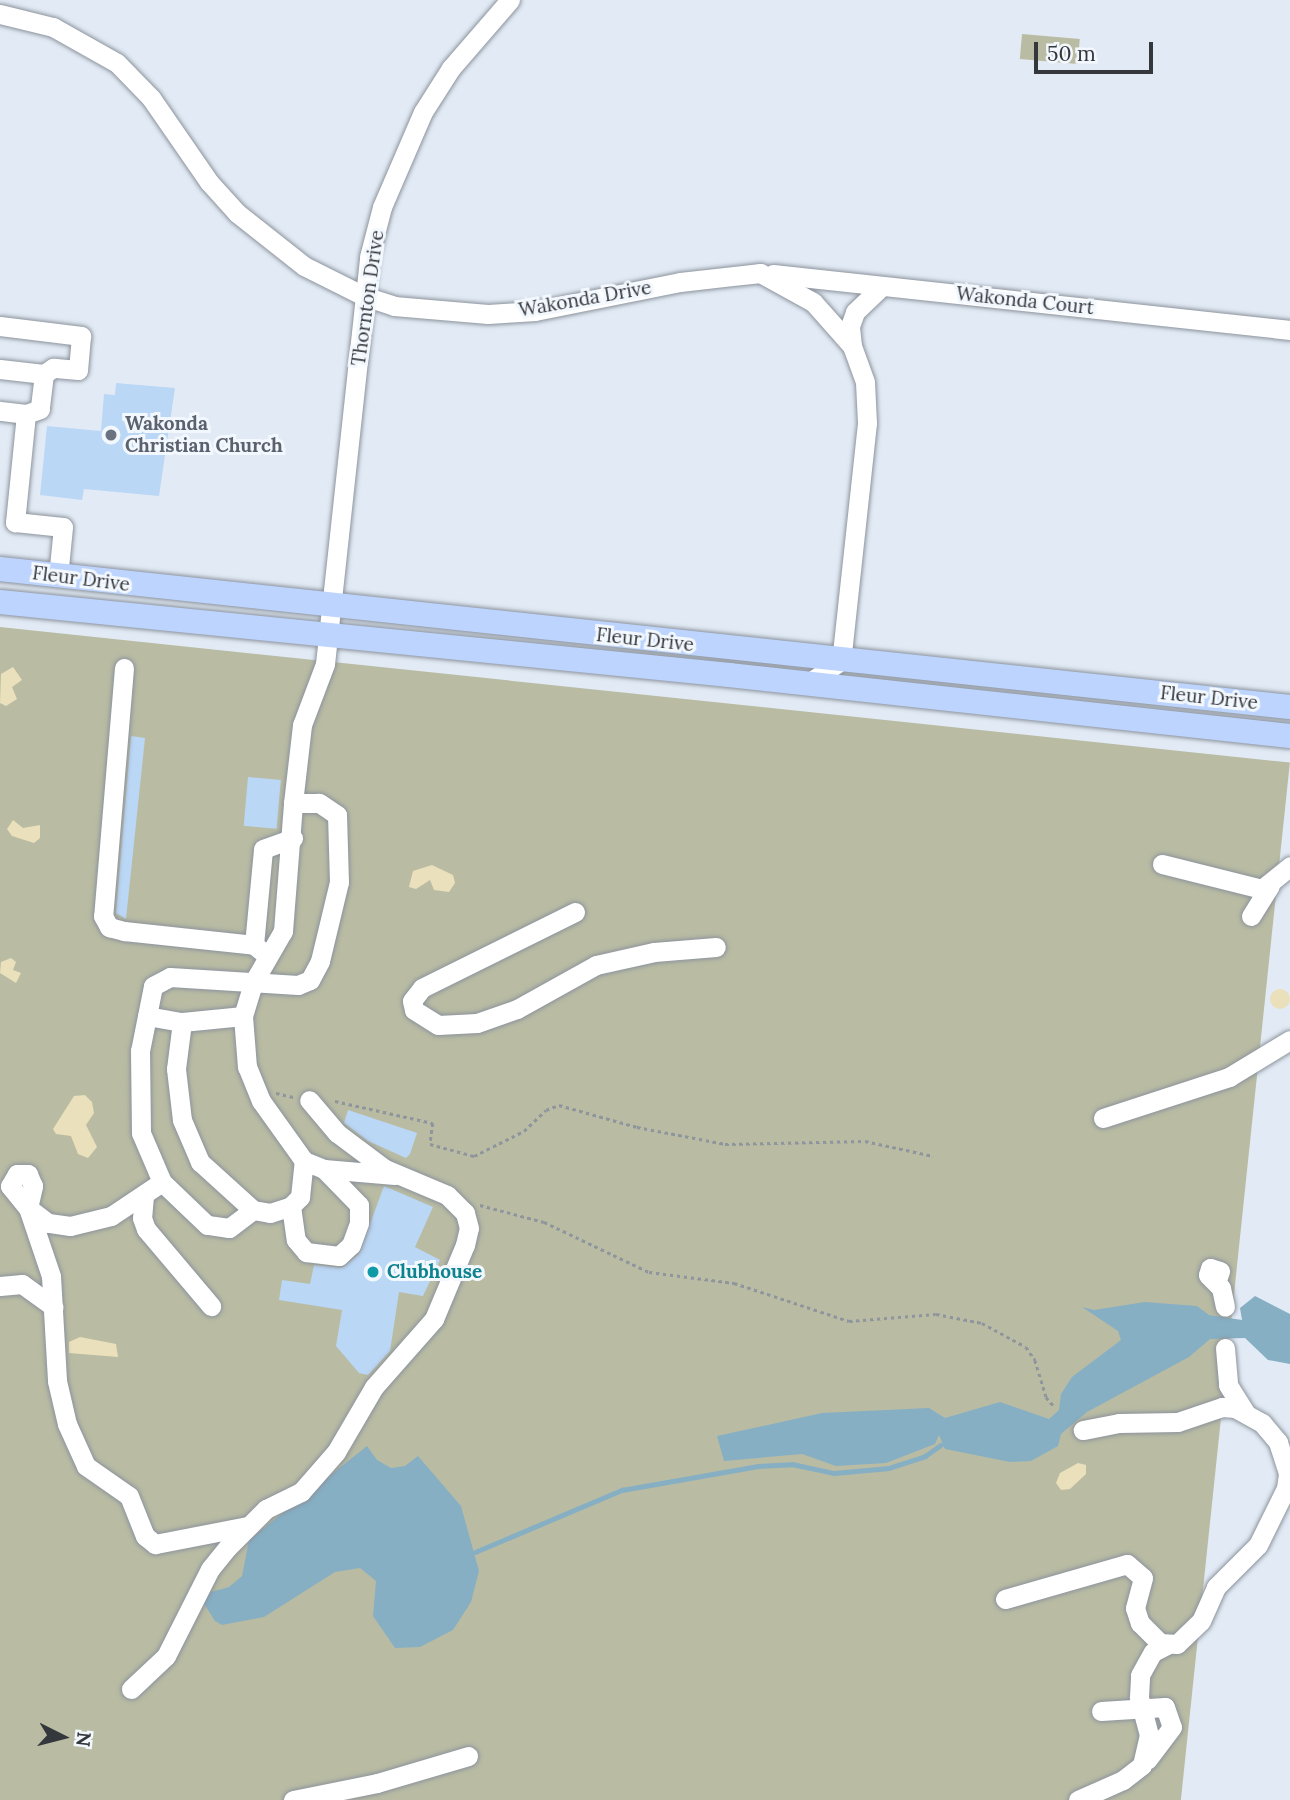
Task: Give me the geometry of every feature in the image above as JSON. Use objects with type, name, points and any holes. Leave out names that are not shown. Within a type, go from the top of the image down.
[{"type":"main road","name":"Fleur Drive","points":[[0,569],[841,662],[1290,707]]},
{"type":"main road","name":"Fleur Drive","points":[[0,602],[1290,736]]},
{"type":"street","name":"Thornton Drive","points":[[243,1016],[261,950],[283,931],[302,725],[325,664],[364,296],[375,234],[400,158],[451,68],[510,0]]},
{"type":"street","name":"Wakonda Drive","points":[[0,14],[53,27],[117,63],[151,98],[202,173],[237,213],[304,266],[364,296],[440,313],[499,314],[582,303],[713,276],[760,273]]},
{"type":"street","name":"Wakonda Court","points":[[760,273],[1290,330]]},
{"type":"street","points":[[760,273],[813,302],[852,346]]},
{"type":"street","points":[[807,684],[841,662],[867,423],[865,382],[852,346],[850,326],[855,312],[882,286]]},
{"type":"street","points":[[0,326],[81,336],[78,370],[53,368],[44,374],[0,369]]},
{"type":"street","points":[[0,411],[26,414],[40,409],[44,374]]},
{"type":"street","points":[[26,414],[15,522],[63,527],[58,577]]},
{"type":"street","points":[[124,668],[103,916],[109,927],[124,932],[261,950],[263,849],[293,838]]},
{"type":"street","points":[[253,1210],[229,1228],[207,1225],[162,1182],[141,1133],[139,1051],[153,986],[170,977],[298,985],[310,980],[330,924],[338,882],[337,815],[319,803],[293,803]]},
{"type":"street","points":[[1162,864],[1254,888],[1270,886]]},
{"type":"street","points":[[1251,916],[1270,886],[1290,866]]},
{"type":"street","points":[[575,912],[422,988],[412,1001],[414,1010],[438,1025],[468,1024],[508,1013],[596,965],[644,954],[716,947]]},
{"type":"street","points":[[131,1689],[166,1656],[210,1569],[266,1509],[292,1499],[310,1483],[336,1452],[374,1387],[434,1319],[469,1228],[465,1213],[450,1197],[419,1181],[395,1175],[324,1169],[304,1161],[257,1090],[247,1067],[243,1016],[182,1022],[147,1016]]},
{"type":"street","points":[[182,1022],[176,1069],[189,1139],[200,1162],[253,1210],[270,1213],[338,1186]]},
{"type":"street","points":[[1103,1118],[1229,1077],[1290,1040]]},
{"type":"street","points":[[309,1100],[337,1133],[395,1175]]},
{"type":"street","points":[[304,1161],[295,1201],[296,1240],[306,1252],[339,1256],[351,1245],[359,1223],[359,1205],[324,1169]]},
{"type":"street","points":[[162,1182],[111,1216],[82,1225],[48,1223],[28,1208],[37,1246],[51,1276],[57,1381],[76,1451],[91,1471],[128,1496],[149,1541],[163,1545],[249,1526]]},
{"type":"street","points":[[144,1196],[142,1218],[146,1229],[211,1306]]},
{"type":"street","points":[[37,1246],[32,1268],[8,1285],[54,1307]]},
{"type":"street","points":[[1217,1280],[1225,1307]]},
{"type":"street","points":[[1225,1348],[1226,1400]]},
{"type":"street","points":[[1142,1765],[1149,1735],[1141,1707],[1142,1669],[1153,1652],[1182,1640],[1201,1621],[1216,1587],[1258,1545],[1288,1482],[1278,1441],[1245,1412],[1226,1400]]},
{"type":"street","points":[[1083,1430],[1118,1423],[1178,1422],[1226,1400]]},
{"type":"street","points":[[1005,1599],[1127,1564],[1143,1578],[1135,1608],[1140,1623],[1152,1638],[1167,1645]]},
{"type":"street","points":[[1078,1800],[1123,1780],[1142,1765],[1166,1738],[1173,1719],[1165,1707],[1101,1711]]},
{"type":"street","points":[[293,1800],[377,1783],[468,1756]]},
{"type":"path","points":[[257,1090],[309,1100],[359,1105],[433,1123],[430,1144],[474,1156],[531,1127],[545,1110],[559,1105],[637,1127],[726,1144],[864,1141],[933,1156]]},
{"type":"path","points":[[450,1197],[544,1222],[649,1272],[734,1283],[849,1321],[936,1314],[982,1323],[1026,1346],[1035,1360],[1046,1397],[1054,1405]]},
{"type":"green space","points":[[1022,34],[1080,39],[1078,64],[1020,59]]},
{"type":"green space","points":[[0,627],[1290,763],[1181,1800],[0,1800]]},
{"type":"sand","points":[[13,667],[22,680],[12,687],[17,699],[6,706],[0,703],[1,674]]},
{"type":"sand","points":[[13,820],[23,828],[40,825],[40,838],[34,843],[12,836],[7,829]]},
{"type":"sand","points":[[432,865],[453,875],[455,883],[449,892],[434,890],[430,880],[416,889],[409,887],[413,871]]},
{"type":"sand","points":[[11,958],[16,962],[13,970],[21,973],[16,983],[0,973],[1,962]]},
{"type":"sand","points":[[1280,989],[1287,992],[1290,999],[1287,1006],[1280,1009],[1273,1006],[1270,999],[1273,992]]},
{"type":"sand","points":[[85,1095],[92,1102],[94,1113],[86,1125],[97,1147],[88,1158],[78,1154],[71,1136],[56,1134],[53,1129],[74,1096]]},
{"type":"sand","points":[[80,1337],[116,1344],[118,1357],[69,1353],[69,1342]]},
{"type":"sand","points":[[1078,1463],[1086,1465],[1086,1474],[1070,1489],[1061,1490],[1056,1483],[1060,1473]]},
{"type":"water","points":[[1255,1296],[1290,1314],[1290,1364],[1268,1360],[1245,1338],[1210,1339],[1189,1357],[1087,1412],[1061,1434],[1058,1446],[1031,1461],[1010,1462],[945,1449],[939,1435],[935,1444],[886,1463],[836,1466],[802,1454],[724,1461],[717,1436],[822,1413],[929,1408],[945,1418],[1000,1402],[1049,1419],[1059,1410],[1061,1394],[1072,1377],[1121,1340],[1118,1331],[1082,1307],[1094,1310],[1145,1302],[1197,1306],[1209,1315],[1242,1320],[1240,1308]]},
{"type":"water","points":[[367,1446],[377,1460],[391,1468],[405,1466],[418,1456],[461,1506],[479,1571],[471,1602],[453,1630],[420,1647],[395,1648],[373,1616],[376,1581],[360,1568],[335,1572],[264,1617],[222,1625],[215,1621],[201,1599],[204,1594],[229,1587],[242,1576],[249,1540]]},
{"type":"building","points":[[116,383],[175,388],[159,496],[84,489],[82,500],[40,495],[47,426],[101,431],[104,394],[115,395]]},
{"type":"building","points":[[131,736],[145,738],[126,919],[116,913]]},
{"type":"building","points":[[248,777],[281,780],[277,829],[244,826]]},
{"type":"building","points":[[348,1110],[417,1133],[410,1154],[406,1158],[368,1141],[344,1123]]},
{"type":"building","name":"Clubhouse","points":[[384,1186],[433,1207],[415,1247],[440,1260],[423,1296],[399,1292],[390,1351],[368,1375],[359,1373],[336,1346],[342,1310],[279,1300],[282,1280],[310,1284],[314,1265],[342,1268],[359,1254]]},
{"type":"waterway","points":[[475,1552],[622,1490],[758,1466],[792,1464],[834,1473],[889,1468],[925,1456],[941,1445]]},
{"type":"place","name":"Wakonda Christian Church","points":[[111,435]]},
{"type":"place","name":"Clubhouse","points":[[373,1272]]}]
